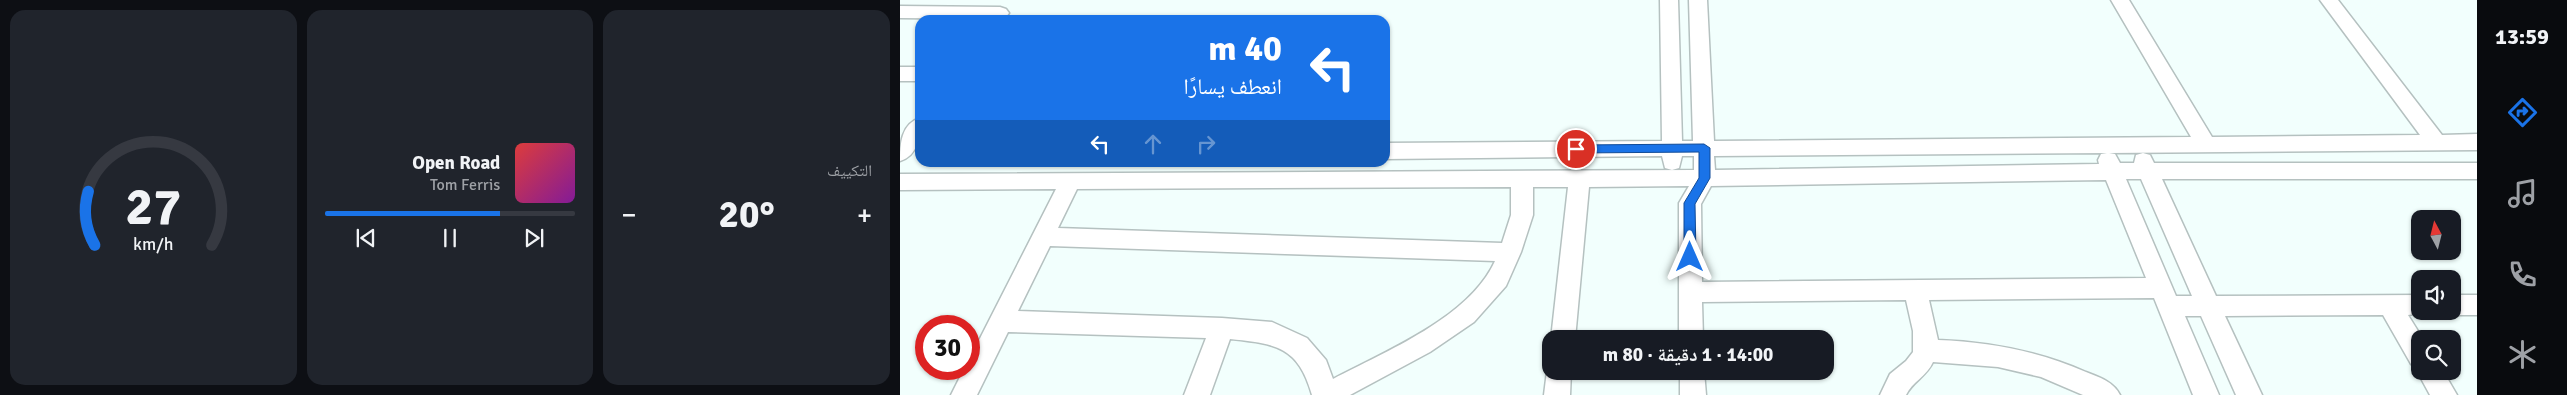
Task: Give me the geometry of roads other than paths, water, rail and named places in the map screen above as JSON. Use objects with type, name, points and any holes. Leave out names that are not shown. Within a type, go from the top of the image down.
[{"type":"street","points":[[1669,0],[1673,178],[1690,203]]},
{"type":"street","points":[[1691,330],[1690,203],[1705,178],[1698,0]]},
{"type":"street","points":[[2120,0],[2206,144]]},
{"type":"street","points":[[2330,0],[2436,142]]},
{"type":"street","points":[[900,12],[1002,11]]},
{"type":"street","points":[[900,74],[915,74]]},
{"type":"street","points":[[900,154],[915,132]]},
{"type":"street","points":[[1390,150],[2477,142]]},
{"type":"street","points":[[2136,145],[2249,395]]},
{"type":"street","points":[[2102,146],[2206,395]]},
{"type":"street","points":[[900,154],[915,154]]},
{"type":"street","points":[[900,182],[1705,178],[2147,171],[2477,171]]},
{"type":"street","points":[[1001,321],[1222,328],[1272,333],[1298,346],[1316,368],[1326,395],[1421,344],[1466,315],[1498,279],[1510,252],[1522,214],[1522,179]]},
{"type":"street","points":[[1564,330],[1579,179]]},
{"type":"street","points":[[964,395],[1072,181]]},
{"type":"street","points":[[1044,236],[1510,252]]},
{"type":"street","points":[[1893,395],[1896,386],[1905,374],[1915,369],[1922,361],[1926,351],[1915,290]]},
{"type":"street","points":[[1690,292],[1915,290],[2165,297],[2209,306],[2411,305]]},
{"type":"street","points":[[2389,305],[2411,341]]},
{"type":"street","points":[[2461,305],[2477,305]]},
{"type":"street","points":[[1197,395],[1222,328]]},
{"type":"street","points":[[1926,351],[1982,354],[2047,366],[2079,379],[2107,395]]},
{"type":"street","points":[[1557,395],[1558,380]]},
{"type":"street","points":[[1692,380],[1693,395]]},
{"type":"street","points":[[2435,380],[2444,395]]}]
